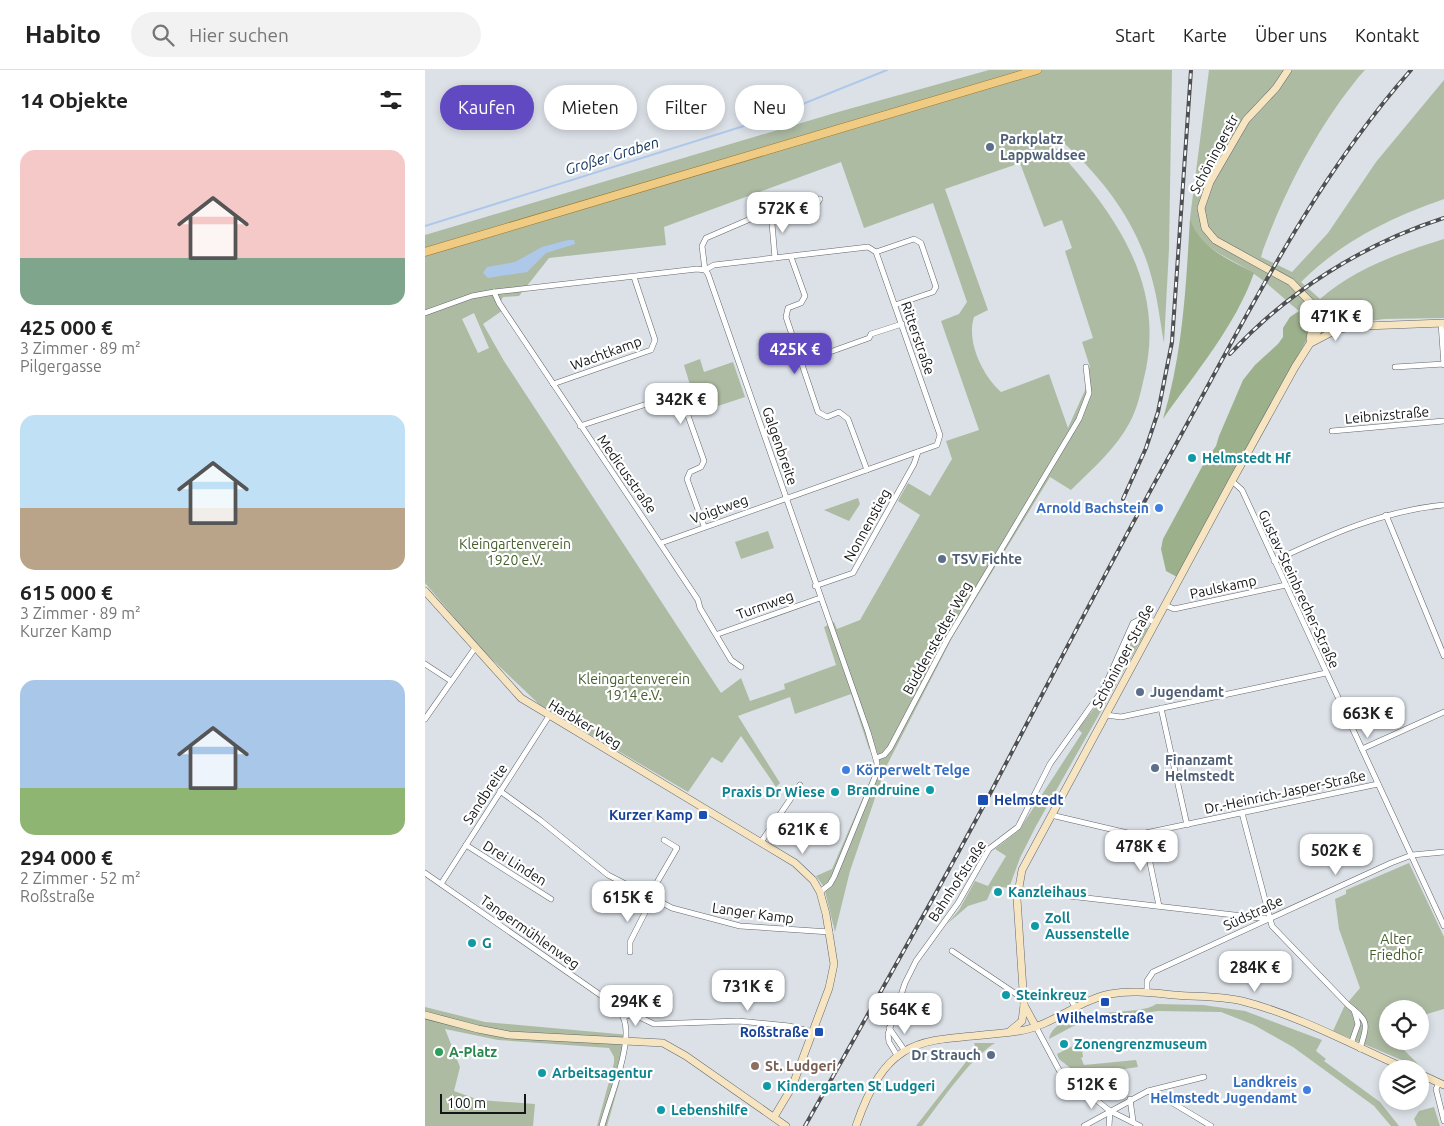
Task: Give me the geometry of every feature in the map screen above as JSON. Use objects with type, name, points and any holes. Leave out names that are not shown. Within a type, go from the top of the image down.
[{"type":"main road","points":[[425,252],[1037,70]]},
{"type":"main road","name":"Schöningerstr","points":[[1288,70],[1276,88],[1252,113],[1239,131],[1210,182],[1202,201],[1200,214],[1205,228],[1215,240],[1291,282],[1307,299],[1328,315],[1359,325]]},
{"type":"main road","points":[[1307,299],[1313,326],[1309,344]]},
{"type":"main road","name":"Schöninger Straße","points":[[1036,1027],[1024,1005],[1017,890],[1022,870],[1232,481],[1309,344],[1328,315]]},
{"type":"main road","points":[[1309,344],[1336,330],[1359,325],[1443,323]]},
{"type":"main road","name":"Harbker Weg","points":[[425,591],[513,691],[549,716],[761,842],[801,868],[813,880],[820,892],[834,955],[833,977],[777,1122]]},
{"type":"main road","points":[[856,1126],[873,1084],[883,1070],[905,1052],[935,1039],[1008,1032],[1036,1027],[1075,1008],[1111,994],[1147,993],[1246,1002],[1282,1014],[1387,1060]]},
{"type":"main road","points":[[1008,1032],[1022,1021],[1024,1005]]},
{"type":"main road","points":[[425,1015],[509,1035],[656,1042],[673,1048],[777,1122],[786,1126]]},
{"type":"main road","points":[[1429,1078],[1441,1084]]},
{"type":"street","points":[[775,258],[771,212],[815,207],[820,199]]},
{"type":"street","name":"Galgenbreite","points":[[771,212],[762,214],[703,240],[705,270],[741,364],[815,586],[876,758]]},
{"type":"street","points":[[425,313],[472,296],[494,292],[697,269],[705,270],[714,265],[868,247],[876,252],[914,239],[921,243],[936,287],[933,292],[895,305]]},
{"type":"street","name":"Ritterstraße","points":[[786,498],[937,445],[941,435],[876,252]]},
{"type":"street","points":[[791,257],[805,296],[801,303],[788,308],[786,317],[818,412],[827,417],[839,412],[848,419],[867,470]]},
{"type":"street","name":"Wachtkamp","points":[[553,384],[651,350],[655,340],[634,277]]},
{"type":"street","name":"Medicusstraße","points":[[494,292],[499,303],[593,446],[599,449],[661,543],[718,634],[731,660],[741,667]]},
{"type":"street","points":[[1395,367],[1444,364],[1443,323]]},
{"type":"street","points":[[801,362],[869,338],[871,334],[902,324]]},
{"type":"street","name":"Büddenstedter Weg","points":[[876,758],[884,755],[890,748],[947,640],[1079,420],[1089,393],[1086,367]]},
{"type":"street","points":[[580,426],[681,393],[704,461],[701,467],[690,472],[687,478],[704,526]]},
{"type":"street","name":"Leibnizstraße","points":[[1332,431],[1444,421]]},
{"type":"street","name":"Nonnenstieg","points":[[815,586],[853,573],[918,452]]},
{"type":"street","name":"Gustav-Steinbrecher-Straße","points":[[1232,481],[1242,490],[1444,926]]},
{"type":"street","name":"Voigtweg","points":[[661,543],[786,498]]},
{"type":"street","points":[[1274,561],[1349,526],[1386,515],[1444,506]]},
{"type":"street","points":[[1386,515],[1444,656]]},
{"type":"street","name":"Paulskamp","points":[[1165,605],[1174,609],[1285,585]]},
{"type":"street","name":"Turmweg","points":[[718,634],[820,598]]},
{"type":"street","name":"Bahnhofstraße","points":[[889,1028],[905,984],[916,961],[953,912],[989,849],[1018,827],[1050,764],[1104,688],[1133,623],[1143,618],[1156,622]]},
{"type":"street","points":[[425,719],[475,648]]},
{"type":"street","points":[[425,664],[451,681]]},
{"type":"street","points":[[1106,715],[1121,717],[1326,673]]},
{"type":"street","points":[[1161,708],[1187,825]]},
{"type":"street","points":[[1362,749],[1444,712]]},
{"type":"street","name":"Sandbreite","points":[[441,884],[549,716]]},
{"type":"street","points":[[820,892],[830,884],[834,876],[877,772],[876,758]]},
{"type":"street","name":"Dr.-Heinrich-Jasper-Straße","points":[[1051,815],[1124,834],[1143,834],[1378,784]]},
{"type":"street","points":[[761,842],[800,785]]},
{"type":"street","name":"Langer Kamp","points":[[500,791],[540,820],[608,875],[650,899],[672,908],[741,926],[829,932]]},
{"type":"street","points":[[1243,813],[1269,919],[1277,932],[1352,1008],[1362,1015],[1365,1024],[1360,1048]]},
{"type":"street","points":[[1143,834],[1159,906]]},
{"type":"street","points":[[630,952],[630,942],[677,848],[665,840]]},
{"type":"street","name":"Drei Linden","points":[[466,845],[551,899]]},
{"type":"street","name":"Südstraße","points":[[1147,993],[1147,981],[1153,972],[1318,895],[1412,855],[1444,852]]},
{"type":"street","name":"Tangermühlenweg","points":[[425,873],[609,1001],[624,1017]]},
{"type":"street","points":[[1017,890],[1269,919]]},
{"type":"street","points":[[952,951],[1016,994],[1024,996],[1069,996],[1075,1008]]},
{"type":"street","points":[[1351,1044],[1358,1024],[1357,1017],[1352,1008]]},
{"type":"street","points":[[601,1126],[626,1040],[624,1017],[633,1014],[648,1023],[738,1021],[780,1025],[813,1032]]},
{"type":"street","points":[[1036,1027],[1059,1070],[1110,1111],[1140,1126]]},
{"type":"street","points":[[889,1028],[905,1052]]},
{"type":"street","points":[[889,1028],[889,1042],[898,1056]]},
{"type":"street","points":[[1084,1126],[1130,1099],[1148,1091],[1204,1077]]},
{"type":"street","points":[[1441,1084],[1436,1089],[1444,1121]]},
{"type":"street","points":[[1148,1091],[1166,1099],[1211,1126]]},
{"type":"street","points":[[1130,1099],[1133,1121]]},
{"type":"street","points":[[1109,1126],[1110,1111]]},
{"type":"green space","points":[[989,70],[1172,70],[1169,249],[1164,343],[1154,287],[1146,258],[1137,239],[1116,201],[1103,184],[1074,152],[1058,138],[1053,145],[1075,170],[1115,224],[1131,252],[1142,282],[1148,313],[1149,347],[1138,402],[1130,422],[1118,441],[1071,490],[1050,477],[953,636],[885,769],[850,871],[835,932],[824,887],[816,876],[832,869],[881,756],[869,749],[851,694],[795,714],[790,697],[738,716],[780,783],[776,787],[741,736],[722,763],[712,757],[688,792],[540,705],[481,649],[425,583],[425,235],[778,130],[804,130],[804,122]],"holes":[[[841,162],[864,228],[933,203],[967,302],[959,314],[941,321],[979,430],[946,441],[952,459],[930,496],[908,483],[898,501],[920,515],[860,620],[837,629],[834,622],[824,627],[836,665],[784,684],[785,689],[750,701],[741,678],[721,693],[504,361],[483,324],[506,308],[501,301],[503,297],[519,296],[549,258],[666,245],[664,227]],[[1020,163],[1044,227],[1062,220],[1072,248],[1065,251],[1093,338],[1082,342],[1090,367],[1084,370],[1086,388],[1068,428],[1049,374],[1001,392],[982,368],[974,347],[972,327],[974,317],[988,310],[945,189]],[[474,313],[489,348],[478,353],[462,319]]]},
{"type":"green space","points":[[1209,70],[1365,70],[1341,100],[1307,154],[1287,192],[1263,250],[1261,257],[1292,272],[1328,233],[1376,162],[1444,80],[1444,199],[1404,214],[1368,232],[1334,254],[1301,282],[1320,299],[1363,270],[1394,256],[1444,239],[1444,318],[1384,319],[1337,326],[1307,339],[1304,313],[1299,311],[1260,278],[1216,252],[1200,238],[1190,218]]},
{"type":"green space","points":[[1190,218],[1194,228],[1207,245],[1254,273],[1246,293],[1225,331],[1163,419],[1175,369],[1183,319]]},
{"type":"green space","points":[[1299,311],[1304,313],[1309,325],[1307,339],[1177,577],[1166,571],[1161,549],[1163,539],[1203,465],[1216,446],[1243,380],[1255,365],[1278,344],[1283,337],[1283,328],[1290,317]]},
{"type":"green space","points":[[700,359],[704,372],[733,362],[745,397],[715,407],[709,389],[686,397],[682,388],[690,385],[684,365]]},
{"type":"green space","points":[[858,498],[860,504],[849,521],[824,510]]},
{"type":"green space","points":[[768,531],[774,548],[741,559],[735,542]]},
{"type":"green space","points":[[1144,627],[1148,628],[1036,826],[1020,858],[1009,888],[993,886],[987,900],[968,906],[947,924],[959,910],[975,881],[988,886],[1006,856],[995,849],[1019,830],[1082,733],[1078,729],[1107,692],[1137,630]]},
{"type":"green space","name":"Alter Friedhof","points":[[1409,863],[1444,937],[1444,1009],[1429,1013],[1429,1000],[1379,1000],[1379,1050],[1404,1050],[1414,1060],[1402,1060],[1333,1031],[1344,1007],[1360,988],[1339,929],[1335,899],[1346,894],[1346,890]]},
{"type":"green space","points":[[1156,1004],[1203,1005],[1245,1011],[1322,1040],[1316,1051],[1326,1059],[1324,1061],[1379,1101],[1379,1110],[1386,1110],[1399,1126],[1391,1126],[1374,1106],[1293,1047],[1254,1025],[1221,1012],[1158,1011],[1083,1021],[1049,1039],[1055,1028],[1066,1021],[1081,1016],[1147,1008]]},
{"type":"green space","points":[[425,1007],[485,1022],[629,1035],[623,1070],[607,1126],[597,1126],[614,1063],[614,1057],[609,1048],[498,1040],[445,1029],[460,1067],[454,1091],[479,1100],[535,1104],[533,1126],[425,1126]]},
{"type":"green space","points":[[1081,1042],[1083,1057],[1081,1058],[1084,1065],[1136,1060],[1138,1067],[1104,1072],[1089,1078],[1098,1086],[1106,1083],[1110,1092],[1117,1091],[1117,1087],[1121,1088],[1123,1096],[1109,1099],[1059,1059],[1057,1054]]},
{"type":"green space","points":[[974,1043],[995,1043],[966,1069],[922,1126],[916,1126],[976,1049]]},
{"type":"green space","points":[[1434,1107],[1440,1126],[1417,1126],[1414,1119],[1419,1111],[1429,1110]]},
{"type":"water","points":[[574,240],[575,244],[546,253],[527,272],[488,278],[483,273],[487,267],[515,262],[542,247]]},
{"type":"waterway","name":"Großer Graben","points":[[425,226],[763,120],[887,70]]},
{"type":"railway","points":[[1123,499],[1146,448],[1158,412],[1172,342],[1191,70]]},
{"type":"railway","points":[[805,1126],[918,926],[1147,497],[1281,255],[1310,206],[1342,159],[1411,70]]},
{"type":"railway","points":[[1230,354],[1276,310],[1328,272],[1384,242],[1444,218]]},
{"type":"place","name":"Parkplatz Lappwaldsee","points":[[990,147]]},
{"type":"place","name":"Helmstedt Hf","points":[[1192,458]]},
{"type":"place","name":"Arnold Bachstein","points":[[1159,508]]},
{"type":"place","name":"TSV Fichte","points":[[942,559]]},
{"type":"place","name":"Jugendamt","points":[[1140,692]]},
{"type":"place","name":"Finanzamt Helmstedt","points":[[1155,768]]},
{"type":"place","name":"Körperwelt Telge","points":[[846,770]]},
{"type":"place","name":"Brandruine","points":[[930,790]]},
{"type":"place","name":"Praxis Dr Wiese","points":[[835,792]]},
{"type":"place","name":"Helmstedt","points":[[983,800]]},
{"type":"place","name":"Kurzer Kamp","points":[[703,815]]},
{"type":"place","name":"Kanzleihaus","points":[[998,892]]},
{"type":"place","name":"Zoll Aussenstelle","points":[[1035,926]]},
{"type":"place","name":"G","points":[[472,943]]},
{"type":"place","name":"Steinkreuz","points":[[1006,995]]},
{"type":"place","name":"Wilhelmstraße","points":[[1105,1002]]},
{"type":"place","name":"Roßstraße","points":[[819,1032]]},
{"type":"place","name":"Zonengrenzmuseum","points":[[1064,1044]]},
{"type":"place","name":"A-Platz","points":[[439,1052]]},
{"type":"place","name":"Dr Strauch","points":[[991,1055]]},
{"type":"place","name":"St. Ludgeri","points":[[755,1066]]},
{"type":"place","name":"Arbeitsagentur","points":[[542,1073]]},
{"type":"place","name":"Kindergarten St Ludgeri","points":[[767,1086]]},
{"type":"place","name":"Landkreis Helmstedt Jugendamt","points":[[1307,1090]]},
{"type":"place","name":"Lebenshilfe","points":[[661,1110]]},
{"type":"park label","name":"Kleingartenverein 1920 e.V.","points":[[515,552]]},
{"type":"park label","name":"Kleingartenverein 1914 e.V.","points":[[634,688]]}]
